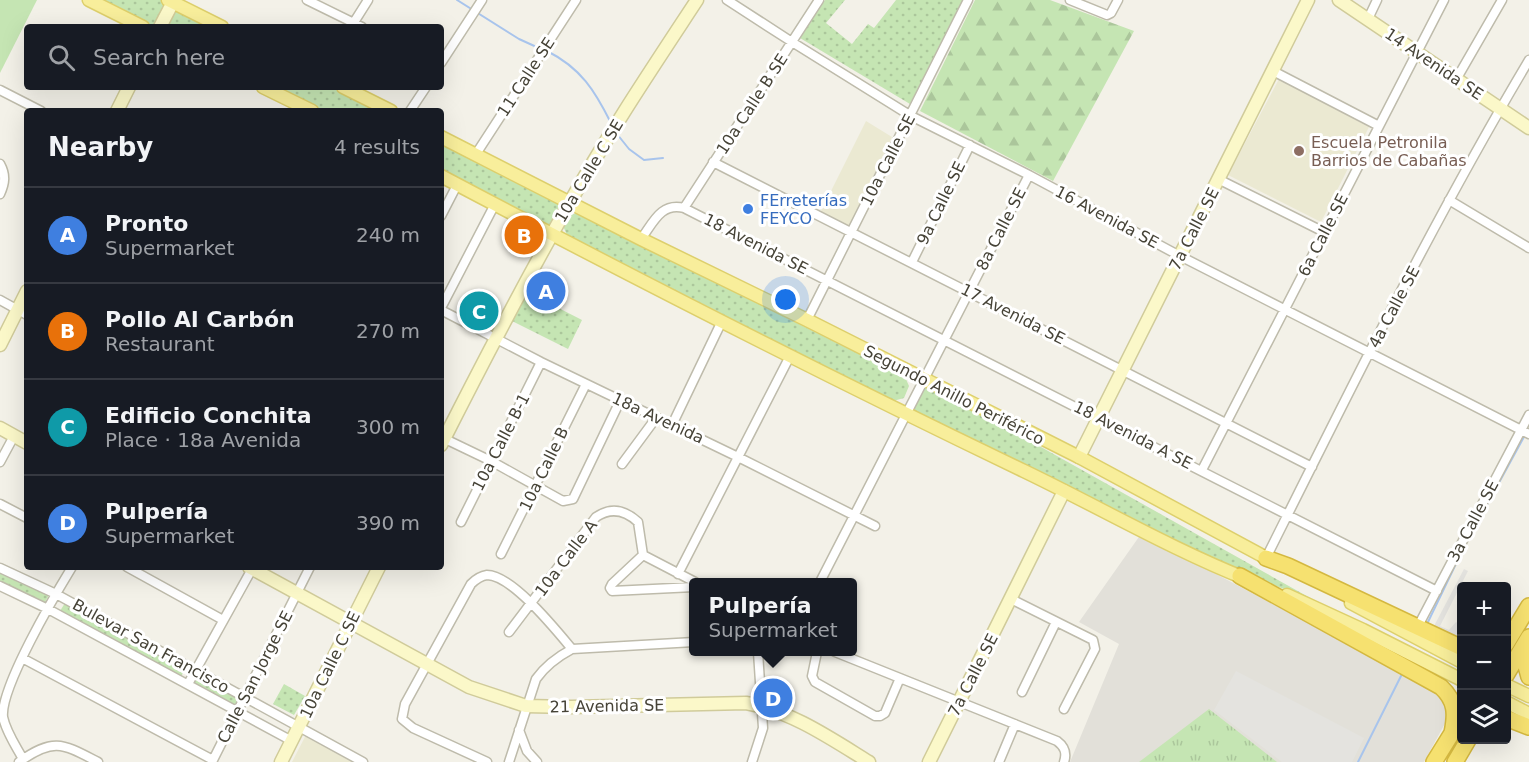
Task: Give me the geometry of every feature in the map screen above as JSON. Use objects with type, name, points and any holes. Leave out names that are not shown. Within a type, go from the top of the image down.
[{"type":"highway","points":[[1266,558],[1288,566],[1457,646]]},
{"type":"highway","points":[[1240,576],[1441,687],[1451,698],[1455,708],[1452,733]]},
{"type":"highway","points":[[1511,636],[1529,606]]},
{"type":"highway","points":[[1511,676],[1529,637]]},
{"type":"highway","points":[[1529,646],[1526,666],[1529,678]]},
{"type":"highway","points":[[1511,720],[1529,727]]},
{"type":"highway","points":[[1434,762],[1457,725]]},
{"type":"highway","points":[[1455,762],[1466,744]]},
{"type":"main road","points":[[89,0],[137,24]]},
{"type":"main road","points":[[172,1],[216,24]]},
{"type":"main road","points":[[270,90],[306,108]]},
{"type":"main road","points":[[349,90],[385,108]]},
{"type":"main road","name":"Segundo Anillo Periférico","points":[[444,138],[1079,457],[1457,660]]},
{"type":"main road","points":[[444,178],[790,356],[1183,551],[1318,608],[1457,678]]},
{"type":"main road","points":[[1511,684],[1529,696]]},
{"type":"main road","points":[[1511,705],[1529,714]]},
{"type":"street","points":[[307,0],[352,24]]},
{"type":"street","points":[[357,24],[368,0]]},
{"type":"street","name":"11 Calle SE","points":[[476,154],[576,0]]},
{"type":"street","name":"10a Calle C SE","points":[[444,436],[569,202],[697,0]]},
{"type":"street","name":"16 Avenida SE","points":[[727,0],[912,116],[1525,432]]},
{"type":"street","name":"10a Calle B SE","points":[[684,208],[819,0]]},
{"type":"street","name":"10a Calle SE","points":[[807,320],[912,116],[968,0]]},
{"type":"street","points":[[1070,0],[1102,14],[1111,13],[1118,0]]},
{"type":"street","name":"7a Calle SE","points":[[1079,457],[1308,0]]},
{"type":"street","name":"14 Avenida SE","points":[[1339,0],[1529,128]]},
{"type":"street","points":[[1368,19],[1377,0]]},
{"type":"street","name":"6a Calle SE","points":[[1202,470],[1444,0]]},
{"type":"street","points":[[1457,78],[1502,0]]},
{"type":"street","points":[[161,24],[172,1]]},
{"type":"street","points":[[444,58],[481,2]]},
{"type":"street","name":"4a Calle SE","points":[[1266,558],[1449,200],[1529,60]]},
{"type":"street","points":[[1273,71],[1379,126]]},
{"type":"street","points":[[0,90],[35,108]]},
{"type":"street","points":[[118,108],[128,90]]},
{"type":"street","points":[[412,108],[424,90]]},
{"type":"street","name":"9a Calle SE","points":[[912,262],[970,145]]},
{"type":"street","name":"17 Avenida SE","points":[[714,162],[1312,466]]},
{"type":"street","points":[[0,194],[5,182],[2,168]]},
{"type":"street","name":"8a Calle SE","points":[[906,414],[1029,175]]},
{"type":"street","points":[[1218,179],[1324,232]]},
{"type":"street","points":[[444,210],[457,185]]},
{"type":"street","points":[[1449,200],[1529,248]]},
{"type":"street","points":[[444,303],[495,204]]},
{"type":"street","points":[[641,239],[663,210],[675,206],[684,208]]},
{"type":"street","name":"18 Avenida SE","points":[[684,208],[828,280]]},
{"type":"street","name":"18 Avenida A SE","points":[[828,280],[1437,591]]},
{"type":"street","points":[[0,300],[22,312],[0,345]]},
{"type":"street","name":"18a Avenida","points":[[444,311],[541,362],[875,526]]},
{"type":"street","points":[[672,425],[722,321]]},
{"type":"street","points":[[678,574],[790,356]]},
{"type":"street","name":"10a Calle B-1","points":[[461,522],[541,362]]},
{"type":"street","name":"10a Calle B","points":[[501,554],[586,384]]},
{"type":"street","points":[[444,441],[491,461],[563,501],[568,501],[573,499],[620,401]]},
{"type":"street","points":[[822,578],[906,414]]},
{"type":"street","name":"3a Calle SE","points":[[1417,628],[1525,432],[1529,415]]},
{"type":"street","points":[[622,464],[656,418]]},
{"type":"street","points":[[0,428],[24,441]]},
{"type":"street","points":[[0,462],[14,436]]},
{"type":"street","name":"7a Calle SE","points":[[929,762],[1064,491]]},
{"type":"street","points":[[0,504],[24,516]]},
{"type":"street","name":"10a Calle A","points":[[509,632],[596,517],[603,513],[623,512],[638,522],[643,555]]},
{"type":"street","points":[[689,579],[643,555],[612,584],[610,590],[616,592],[689,587]]},
{"type":"street","name":"Bulevar San Francisco","points":[[0,568],[56,594],[363,762]]},
{"type":"street","points":[[70,570],[22,658],[3,703],[3,718],[21,760],[44,747],[53,745],[67,746],[98,762]]},
{"type":"street","points":[[132,570],[223,620]]},
{"type":"street","points":[[188,684],[249,570]]},
{"type":"street","name":"21 Avenida SE","points":[[254,570],[469,687],[526,706],[746,703],[760,706],[811,728],[869,762]]},
{"type":"street","points":[[297,592],[308,570]]},
{"type":"street","name":"10a Calle C SE","points":[[281,762],[378,570]]},
{"type":"street","points":[[487,762],[413,728],[402,719],[405,704],[471,584],[478,577],[489,575],[498,578],[532,603],[572,649]]},
{"type":"street","name":"Bulevar San Francisco","points":[[0,586],[48,609],[292,741]]},
{"type":"street","name":"Calle San Jorge SE","points":[[213,761],[297,592]]},
{"type":"street","points":[[1011,599],[1093,640],[1095,644],[1095,649],[1064,709]]},
{"type":"street","points":[[1022,692],[1056,622]]},
{"type":"street","points":[[509,762],[536,679],[543,669],[572,649],[689,642]]},
{"type":"street","points":[[752,762],[763,728],[758,656]]},
{"type":"street","points":[[816,656],[812,676],[815,682],[875,716],[885,713],[900,678]]},
{"type":"street","points":[[847,656],[1057,741],[1065,750],[1064,762]]},
{"type":"street","points":[[22,658],[213,761]]},
{"type":"street","points":[[999,762],[1015,724]]},
{"type":"street","points":[[519,729],[527,751],[537,762]]},
{"type":"shaded area","name":"Escuela Petronila Barrios de Cabañas","points":[[1279,79],[1369,127],[1321,222],[1228,175]]},
{"type":"shaded area","points":[[866,121],[892,137],[849,227],[820,213]]},
{"type":"shaded area","points":[[1141,534],[1440,693],[1448,704],[1449,716],[1424,762],[1070,762],[1119,644],[1079,622]]},
{"type":"shaded area","points":[[1464,569],[1468,571],[1462,582],[1457,582]]},
{"type":"shaded area","points":[[1457,582],[1457,593],[1440,626],[1449,630],[1457,623],[1457,637],[1434,626]]},
{"type":"shaded area","points":[[1236,671],[1364,738],[1352,762],[1282,762],[1214,710]]},
{"type":"shaded area","points":[[307,733],[358,762],[292,762]]},
{"type":"green space","points":[[0,0],[37,0],[24,24],[0,73]]},
{"type":"green space","points":[[90,0],[168,0],[216,24],[138,24]]},
{"type":"green space","points":[[825,0],[845,0],[826,23],[852,44],[868,24],[874,28],[896,0],[964,0],[910,104],[800,38]]},
{"type":"green space","points":[[975,0],[1050,0],[1134,31],[1053,181],[920,111]]},
{"type":"green space","points":[[270,90],[347,90],[383,108],[306,108]]},
{"type":"green space","points":[[444,139],[566,201],[550,230],[444,177]]},
{"type":"green space","points":[[577,213],[905,377],[909,386],[904,398],[893,401],[567,235],[563,226],[568,216]]},
{"type":"green space","points":[[535,296],[582,320],[568,349],[512,321],[523,299]]},
{"type":"green space","points":[[927,383],[1321,604],[1176,546],[911,412]]},
{"type":"green space","points":[[0,572],[49,595],[45,602],[0,581]]},
{"type":"green space","points":[[65,603],[185,668],[181,677],[60,611]]},
{"type":"green space","points":[[198,675],[240,698],[235,707],[193,684]]},
{"type":"green space","points":[[284,684],[305,696],[294,715],[273,704]]},
{"type":"green space","points":[[1209,709],[1277,762],[1139,762]]},
{"type":"waterway","points":[[457,0],[519,39],[541,49]]},
{"type":"waterway","points":[[547,51],[569,65],[586,81],[611,123]]},
{"type":"waterway","points":[[617,134],[629,149],[644,160],[663,158]]},
{"type":"waterway","points":[[1472,532],[1525,435]]},
{"type":"waterway","points":[[1427,624],[1465,545]]},
{"type":"waterway","points":[[1358,762],[1403,672]]},
{"type":"place","name":"Escuela Petronila Barrios de Cabañas","points":[[1299,151]]},
{"type":"place","name":"FErreterías FEYCO","points":[[748,209]]},
{"type":"place","name":"Pollo Al Carbón","points":[[524,235]]},
{"type":"place","name":"Pronto","points":[[546,291]]},
{"type":"place","name":"Edificio Conchita","points":[[479,311]]},
{"type":"place","name":"Pulpería","points":[[773,698]]}]
